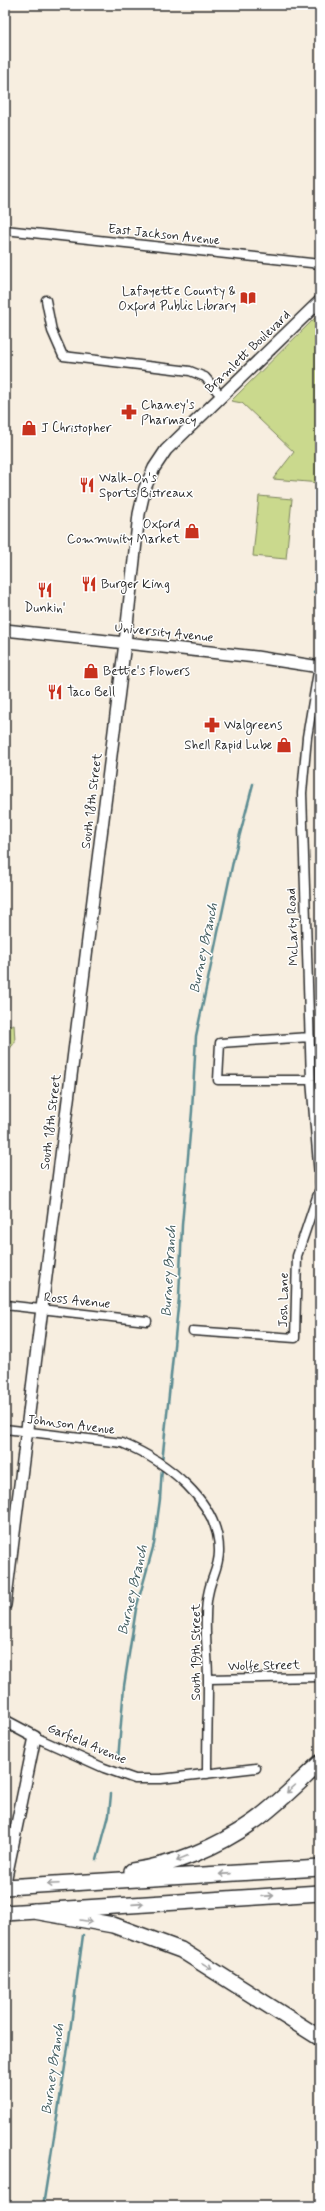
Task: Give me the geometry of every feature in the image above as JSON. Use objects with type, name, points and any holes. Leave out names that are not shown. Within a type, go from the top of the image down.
[{"type":"highway","points":[[75,1883],[165,1865],[216,1844],[253,1822],[320,1763]]},
{"type":"highway","points":[[5,1887],[320,1868]]},
{"type":"highway","points":[[5,1913],[320,1893]]},
{"type":"highway","points":[[32,1911],[113,1925],[181,1950],[320,2038]]},
{"type":"street","name":"East Jackson Avenue","points":[[5,230],[320,264]]},
{"type":"street","points":[[46,300],[52,331],[63,356],[190,371],[205,377],[222,397]]},
{"type":"street","name":"Bramlett Boulevard","points":[[125,643],[140,514],[145,488],[166,450],[320,301]]},
{"type":"street","name":"University Avenue","points":[[5,630],[256,657],[320,666]]},
{"type":"street","name":"South 18th Street","points":[[5,1605],[125,643]]},
{"type":"street","name":"McLarty Road","points":[[320,666],[307,737],[302,793],[310,1070],[318,1141],[320,1188]]},
{"type":"street","points":[[310,1037],[220,1043],[218,1080],[311,1080]]},
{"type":"street","points":[[310,1070],[320,1071]]},
{"type":"street","name":"Josh Lane","points":[[193,1331],[295,1338],[297,1256],[320,1188]]},
{"type":"street","name":"Ross Avenue","points":[[5,1305],[147,1321]]},
{"type":"street","name":"Johnson Avenue","points":[[5,1429],[122,1443],[134,1448]]},
{"type":"street","name":"South 19th Street","points":[[134,1448],[170,1470],[185,1482],[208,1511],[216,1532],[219,1552],[216,1570],[209,1590],[206,1616],[208,1679],[207,1774]]},
{"type":"street","name":"Wolfe Street","points":[[208,1679],[320,1677]]},
{"type":"street","name":"Garfield Avenue","points":[[5,1721],[35,1737],[104,1768],[135,1779],[161,1779],[256,1768]]},
{"type":"street","points":[[5,1882],[10,1836],[35,1737]]},
{"type":"green space","points":[[320,313],[320,483],[273,479],[294,452],[242,403],[231,401]]},
{"type":"green space","points":[[259,496],[292,499],[286,559],[253,556]]},
{"type":"green space","points":[[14,1024],[15,1042],[5,1055],[5,1027]]},
{"type":"waterway","name":"Burney Branch","points":[[314,592],[320,585]]},
{"type":"waterway","name":"Burney Branch","points":[[162,1462],[179,1298],[182,1225],[192,1111],[196,1036],[234,857],[253,784]]},
{"type":"waterway","name":"Burney Branch","points":[[118,1760],[124,1686],[136,1609],[154,1544],[160,1499],[162,1467]]},
{"type":"waterway","name":"Burney Branch","points":[[97,1860],[109,1815],[111,1794]]},
{"type":"waterway","name":"Burney Branch","points":[[43,2206],[67,2054],[83,1935]]},
{"type":"place","name":"Lafayette County & Oxford Public Library","points":[[248,298]]},
{"type":"place","name":"Chaney's Pharmacy","points":[[129,412]]},
{"type":"place","name":"J Christopher","points":[[29,428]]},
{"type":"place","name":"Walk-On's Sports Bistreaux","points":[[87,485]]},
{"type":"place","name":"Oxford Community Market","points":[[192,531]]},
{"type":"place","name":"Burger King","points":[[89,584]]},
{"type":"place","name":"Dunkin'","points":[[45,590]]},
{"type":"place","name":"Bette's Flowers","points":[[91,671]]},
{"type":"place","name":"Taco Bell","points":[[55,692]]},
{"type":"place","name":"Walgreens","points":[[212,725]]},
{"type":"place","name":"Shell Rapid Lube","points":[[284,745]]}]
